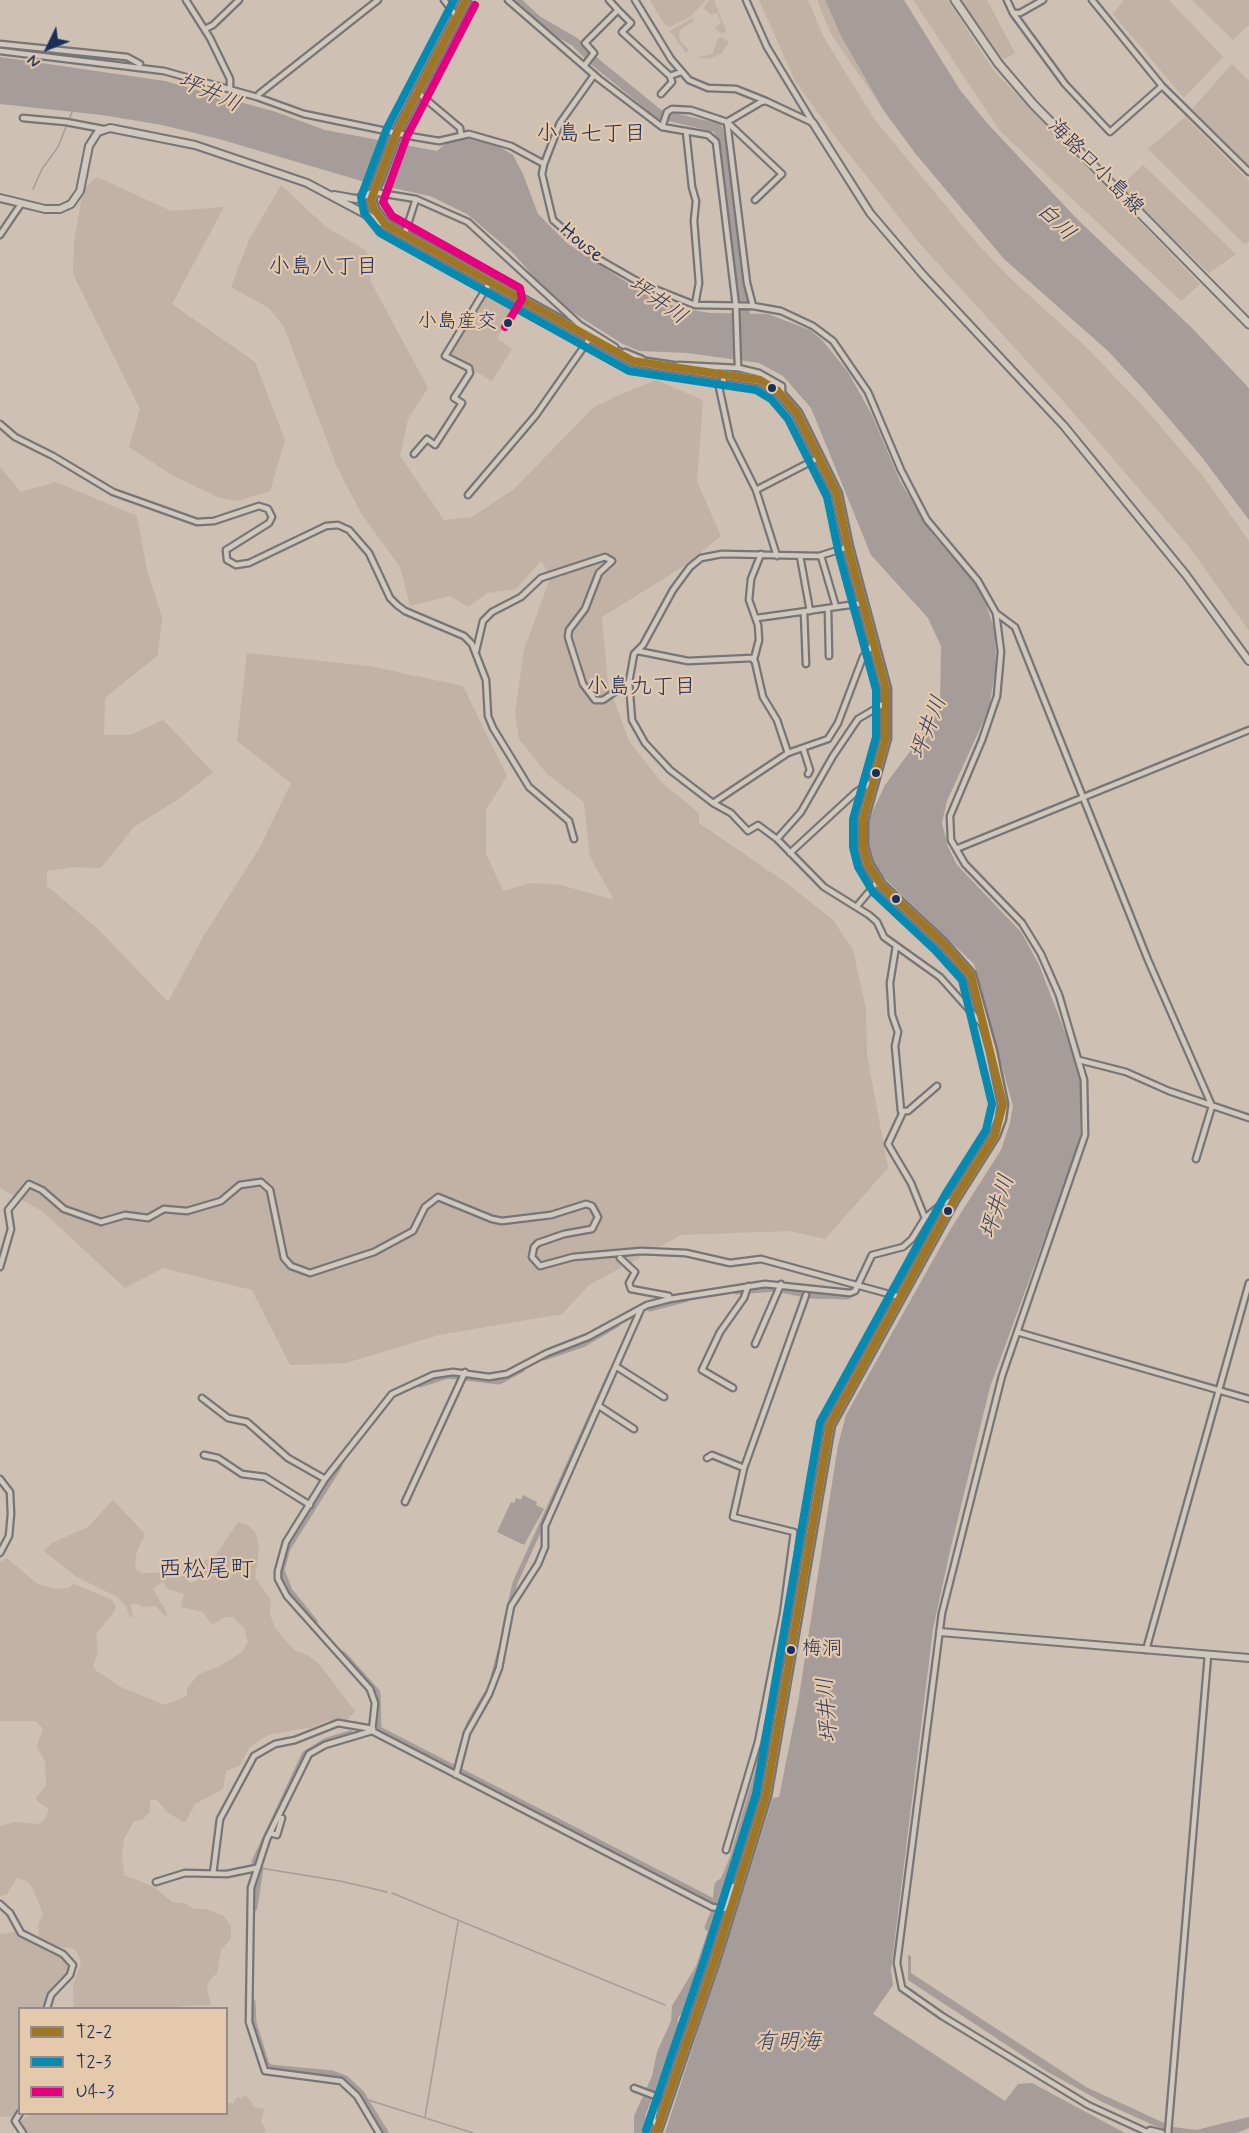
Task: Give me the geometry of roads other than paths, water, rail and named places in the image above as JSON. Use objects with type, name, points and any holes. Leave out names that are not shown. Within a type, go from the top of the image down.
[{"type":"highway","points":[[466,0],[416,91],[396,133],[371,203],[384,224],[633,361],[760,380],[782,395],[801,419],[837,494],[848,547],[875,641],[887,702],[886,738],[863,820],[862,833],[868,864],[878,881],[964,964],[971,975],[1000,1086],[1001,1119],[982,1158],[954,1200],[830,1425],[766,1796],[657,2130]]},
{"type":"main road","name":"海路口小島線","points":[[955,0],[998,63],[1033,104],[1249,324]]},
{"type":"street","points":[[186,0],[205,28],[230,79],[230,89]]},
{"type":"street","points":[[205,28],[213,25],[239,0]]},
{"type":"street","points":[[259,94],[378,0]]},
{"type":"street","points":[[444,0],[457,17]]},
{"type":"street","points":[[508,0],[594,75],[662,127],[708,135],[716,142],[737,307],[738,366]]},
{"type":"street","points":[[609,0],[632,23],[622,32],[670,76],[672,82],[661,94]]},
{"type":"street","points":[[636,0],[681,72],[700,86],[736,89],[813,123]]},
{"type":"street","points":[[746,0],[767,47],[870,213],[923,275],[1064,426],[1186,575],[1249,661]]},
{"type":"street","points":[[1007,0],[1013,13],[1065,84],[1110,132],[1162,86]]},
{"type":"street","points":[[1013,13],[1020,13],[1043,0]]},
{"type":"street","points":[[1095,1],[1162,86],[1249,172]]},
{"type":"street","points":[[584,66],[594,53],[585,43],[618,10]]},
{"type":"street","points":[[0,44],[127,57],[145,67]]},
{"type":"street","points":[[0,51],[145,67],[230,89],[341,124],[439,141],[461,134],[511,146],[544,164],[560,123],[594,75]]},
{"type":"street","points":[[670,76],[681,72]]},
{"type":"street","points":[[416,91],[460,128],[461,134]]},
{"type":"street","points":[[727,122],[766,101]]},
{"type":"street","points":[[662,127],[668,112],[672,109],[691,110],[727,122],[782,174],[755,200]]},
{"type":"street","points":[[23,118],[132,132],[195,146],[308,183],[384,224]]},
{"type":"street","points":[[727,122],[747,283],[752,306]]},
{"type":"street","points":[[0,198],[21,204],[60,209],[71,204],[81,191],[89,146],[103,129]]},
{"type":"street","points":[[686,131],[692,188],[696,201],[694,221],[699,283],[695,305],[752,306],[797,317],[833,341],[868,392],[901,470],[927,520],[978,581],[996,613],[1001,652],[997,696],[982,740],[950,816],[951,840],[978,880],[1029,932],[1059,995],[1084,1080],[1085,1135],[1017,1332],[990,1421],[940,1632],[898,1947],[897,1963],[902,1988],[1042,2079],[1088,2105],[1148,2133],[1162,2133]]},
{"type":"street","name":"House","points":[[544,164],[542,174],[549,209],[553,220],[566,234],[625,276],[695,305]]},
{"type":"street","points":[[333,195],[356,199],[369,196],[374,190],[416,199],[448,212],[484,234],[538,289],[588,330],[629,354],[669,362],[675,367],[692,364],[738,366],[775,380],[783,388],[782,395]]},
{"type":"street","points":[[404,236],[416,199]]},
{"type":"street","points":[[0,236],[21,204]]},
{"type":"street","points":[[414,454],[427,439],[435,445],[462,403],[454,398],[470,373],[468,368],[446,356],[490,282]]},
{"type":"street","points":[[733,284],[747,283]]},
{"type":"street","points":[[468,495],[536,415],[590,338]]},
{"type":"street","points":[[724,373],[723,384],[719,387],[730,438],[756,490],[777,556]]},
{"type":"street","points":[[0,424],[15,437],[53,456],[113,492],[197,522],[214,521],[259,506],[268,509],[272,517],[269,523],[226,550],[227,560],[236,565],[249,563],[326,526],[338,525],[349,530],[369,553],[390,598],[405,611],[464,636],[476,651],[486,680],[488,716],[493,728],[529,787],[569,821],[574,838]]},
{"type":"street","points":[[756,490],[820,457]]},
{"type":"street","points":[[848,547],[821,556],[722,554],[701,558],[690,567],[668,598],[631,660],[629,682],[632,720],[645,743],[670,770],[713,803],[731,813],[748,831],[758,825],[777,839],[824,887],[857,906],[877,922],[884,938],[940,977],[984,1025]]},
{"type":"street","points":[[761,554],[751,579],[749,600],[750,609],[757,618],[759,640],[754,659],[763,697],[777,720],[788,753]]},
{"type":"street","points":[[800,556],[810,611]]},
{"type":"street","points":[[821,556],[836,607]]},
{"type":"street","points":[[476,651],[483,621],[492,612],[521,597],[542,578],[605,557],[612,561],[599,573],[585,609],[569,630],[568,637],[583,684],[594,700],[603,700],[629,682]]},
{"type":"street","points":[[757,618],[864,603]]},
{"type":"street","points":[[828,608],[829,656]]},
{"type":"street","points":[[804,612],[806,664]]},
{"type":"street","points":[[996,613],[1016,627],[1085,796],[1148,960],[1212,1106],[1196,1159]]},
{"type":"street","points":[[713,803],[788,753],[828,739],[842,715],[863,657],[875,641]]},
{"type":"street","points":[[638,650],[688,662],[754,659]]},
{"type":"street","points":[[777,839],[801,812],[833,756],[858,719],[887,702]]},
{"type":"street","points":[[956,849],[1249,730]]},
{"type":"street","points":[[803,748],[810,770],[808,774]]},
{"type":"street","points":[[790,853],[856,792],[876,778]]},
{"type":"street","points":[[857,906],[878,881]]},
{"type":"street","points":[[896,946],[890,983],[892,1015],[898,1032],[896,1046],[900,1107],[903,1112]]},
{"type":"street","points":[[1078,1060],[1126,1071],[1169,1091],[1249,1118]]},
{"type":"street","points":[[925,1218],[911,1183],[888,1144],[903,1112],[908,1111],[937,1086]]},
{"type":"street","points":[[0,1267],[10,1229],[8,1210],[29,1184],[42,1190],[64,1209],[101,1222],[125,1215],[148,1218],[164,1209],[187,1212],[221,1201],[240,1185],[261,1182],[270,1190],[284,1258],[291,1266],[310,1273],[374,1252],[413,1231],[425,1207],[438,1197],[502,1221],[551,1215],[586,1204],[592,1206],[598,1217],[592,1229],[564,1234],[538,1243],[534,1247],[532,1257],[540,1266],[573,1257],[640,1251],[686,1253],[730,1263],[772,1260],[900,1297]]},
{"type":"street","points":[[372,1730],[375,1703],[370,1689],[287,1596],[278,1579],[281,1554],[325,1479],[392,1394],[433,1375],[464,1374],[489,1377],[507,1374],[547,1353],[588,1338],[641,1309],[670,1299],[748,1288],[780,1287],[850,1293],[855,1291],[860,1284],[872,1255],[903,1247],[912,1239],[925,1218],[942,1204],[954,1200]]},
{"type":"street","points":[[620,1258],[635,1272],[629,1283],[631,1289],[669,1296],[670,1299]]},
{"type":"street","points":[[1146,1650],[1249,1283]]},
{"type":"street","points":[[755,1344],[780,1287]]},
{"type":"street","points":[[733,1388],[702,1370],[720,1332],[748,1288]]},
{"type":"street","points":[[726,1850],[758,1742],[772,1674],[771,1668],[775,1659],[794,1532],[733,1517],[744,1468],[806,1295]]},
{"type":"street","points":[[457,1773],[467,1734],[489,1694],[499,1668],[511,1605],[538,1564],[545,1547],[545,1526],[641,1309]]},
{"type":"street","points":[[1017,1332],[1249,1399]]},
{"type":"street","points":[[616,1366],[664,1397]]},
{"type":"street","points":[[405,1502],[464,1374]]},
{"type":"street","points":[[202,1398],[228,1418],[247,1422],[288,1458],[325,1479]]},
{"type":"street","points":[[599,1406],[634,1429]]},
{"type":"street","points":[[204,1455],[218,1458],[242,1473],[265,1477],[310,1505]]},
{"type":"street","points":[[707,1458],[712,1455],[744,1468]]},
{"type":"street","points":[[0,1479],[10,1492],[11,1507],[9,1536],[0,1553]]},
{"type":"street","points":[[940,1632],[1249,1658]]},
{"type":"street","points":[[1168,2133],[1208,1654]]},
{"type":"street","points":[[213,1874],[220,1819],[254,1756],[275,1744],[295,1740],[339,1723],[372,1730],[719,1910],[724,1909],[733,1886],[738,1886]]},
{"type":"street","points":[[372,1730],[326,1745],[309,1754],[270,1833],[256,1868],[249,1908],[248,2017],[265,2071],[341,2081],[357,2096],[380,2133]]},
{"type":"street","points":[[270,1833],[277,1835],[282,1818]]},
{"type":"street","points":[[156,1882],[185,1873],[227,1875],[256,1868]]},
{"type":"street","points":[[0,1904],[10,1913],[21,1933],[63,1954],[73,1965],[70,1975],[51,1995],[47,2007]]},
{"type":"street","points":[[634,2088],[656,2096],[659,2101],[653,2120],[657,2130]]},
{"type":"street","points":[[19,2115],[15,2121],[23,2133]]},
{"type":"water","name":"白川","points":[[825,0],[904,0],[960,90],[987,123],[1077,219],[1192,328],[1246,385],[1249,389],[1249,520],[1201,456],[1147,393],[1108,351],[1004,259],[915,153],[884,111],[841,36]]},
{"type":"water","points":[[0,57],[165,81],[276,112],[325,130],[437,151],[447,142],[465,138],[491,142],[513,155],[538,214],[568,244],[643,293],[679,308],[710,313],[768,314],[810,330],[822,340],[848,372],[872,415],[899,479],[919,513],[934,536],[975,583],[985,601],[995,631],[996,666],[989,709],[947,801],[942,823],[948,847],[957,865],[1021,932],[1039,965],[1072,1050],[1081,1082],[1080,1141],[990,1387],[950,1551],[933,1629],[891,1970],[893,1985],[873,2014],[1005,2101],[1018,2084],[1032,2083],[1125,2133],[665,2133],[773,1798],[779,1797],[798,1703],[838,1445],[846,1415],[950,1230],[1001,1150],[1013,1106],[974,964],[875,869],[865,840],[869,819],[885,785],[920,738],[940,705],[941,646],[928,618],[871,555],[811,408],[783,376],[759,363],[688,353],[639,351],[621,343],[574,313],[543,287],[513,253],[467,214],[430,196],[365,182],[219,139],[162,125],[102,115],[0,104]]},
{"type":"water","points":[[523,1495],[537,1502],[536,1505],[544,1509],[524,1545],[497,1532],[511,1502],[514,1503],[516,1498],[521,1500]]},
{"type":"water","points":[[712,1918],[712,1928],[702,1962],[686,2008],[678,2018],[678,2029],[646,2114],[643,2133],[634,2133],[634,2116],[652,2076],[657,2052],[671,2021],[672,2006],[696,1966]]},
{"type":"water","points":[[908,1955],[911,1956],[911,1973],[1086,2087],[1173,2127],[1196,2130],[1249,2117],[1249,2128],[1236,2133],[1171,2133],[1102,2102],[1046,2071],[908,1980]]},
{"type":"waterway","points":[[516,0],[537,20],[575,42],[594,61],[659,114],[718,128],[723,148],[747,325]]},
{"type":"waterway","points":[[33,189],[42,169],[58,147],[72,112]]},
{"type":"waterway","points":[[737,1290],[775,1287],[806,1293]]},
{"type":"waterway","points":[[811,1294],[847,1295]]},
{"type":"waterway","points":[[650,1307],[685,1298]]},
{"type":"waterway","points":[[544,1356],[582,1343],[616,1323]]},
{"type":"waterway","points":[[420,1383],[448,1374],[499,1380],[521,1368]]},
{"type":"waterway","points":[[504,1630],[515,1583],[611,1371]]},
{"type":"waterway","points":[[313,1622],[288,1591],[280,1570],[286,1548],[338,1465]]},
{"type":"waterway","points":[[709,1927],[716,1911],[719,1885],[725,1881],[734,1859],[761,1766],[766,1717],[774,1695],[776,1668],[783,1647],[795,1570]]},
{"type":"waterway","points":[[493,1677],[500,1651]]},
{"type":"waterway","points":[[342,1655],[376,1693],[377,1730],[715,1904]]},
{"type":"waterway","points":[[455,1770],[469,1723],[486,1694]]},
{"type":"waterway","points":[[256,1862],[306,1755],[327,1742],[350,1735]]},
{"type":"waterway","points":[[253,1907],[259,1868]]},
{"type":"waterway","points":[[260,1868],[340,1881],[387,1892]]},
{"type":"waterway","points":[[392,1893],[665,2005]]},
{"type":"waterway","points":[[425,2117],[458,1922]]},
{"type":"waterway","points":[[251,2002],[252,2023],[265,2065],[270,2069],[332,2075],[345,2080],[360,2094],[384,2133]]},
{"type":"waterway","points":[[362,2098],[473,2133]]},
{"type":"place","name":"小島産交","points":[[508,323]]},
{"type":"place","name":"梅洞","points":[[791,1650]]},
{"type":"district","name":"小島七丁目","points":[[591,135]]},
{"type":"district","name":"小島八丁目","points":[[323,268]]},
{"type":"district","name":"小島九丁目","points":[[641,688]]},
{"type":"district","name":"西松尾町","points":[[206,1571]]},
{"type":"water label","name":"坪井川","points":[[209,94]]},
{"type":"water label","name":"坪井川","points":[[657,302]]},
{"type":"water label","name":"坪井川","points":[[930,728]]},
{"type":"water label","name":"坪井川","points":[[999,1207]]},
{"type":"water label","name":"坪井川","points":[[829,1710]]},
{"type":"water label","name":"有明海","points":[[788,2043]]}]
